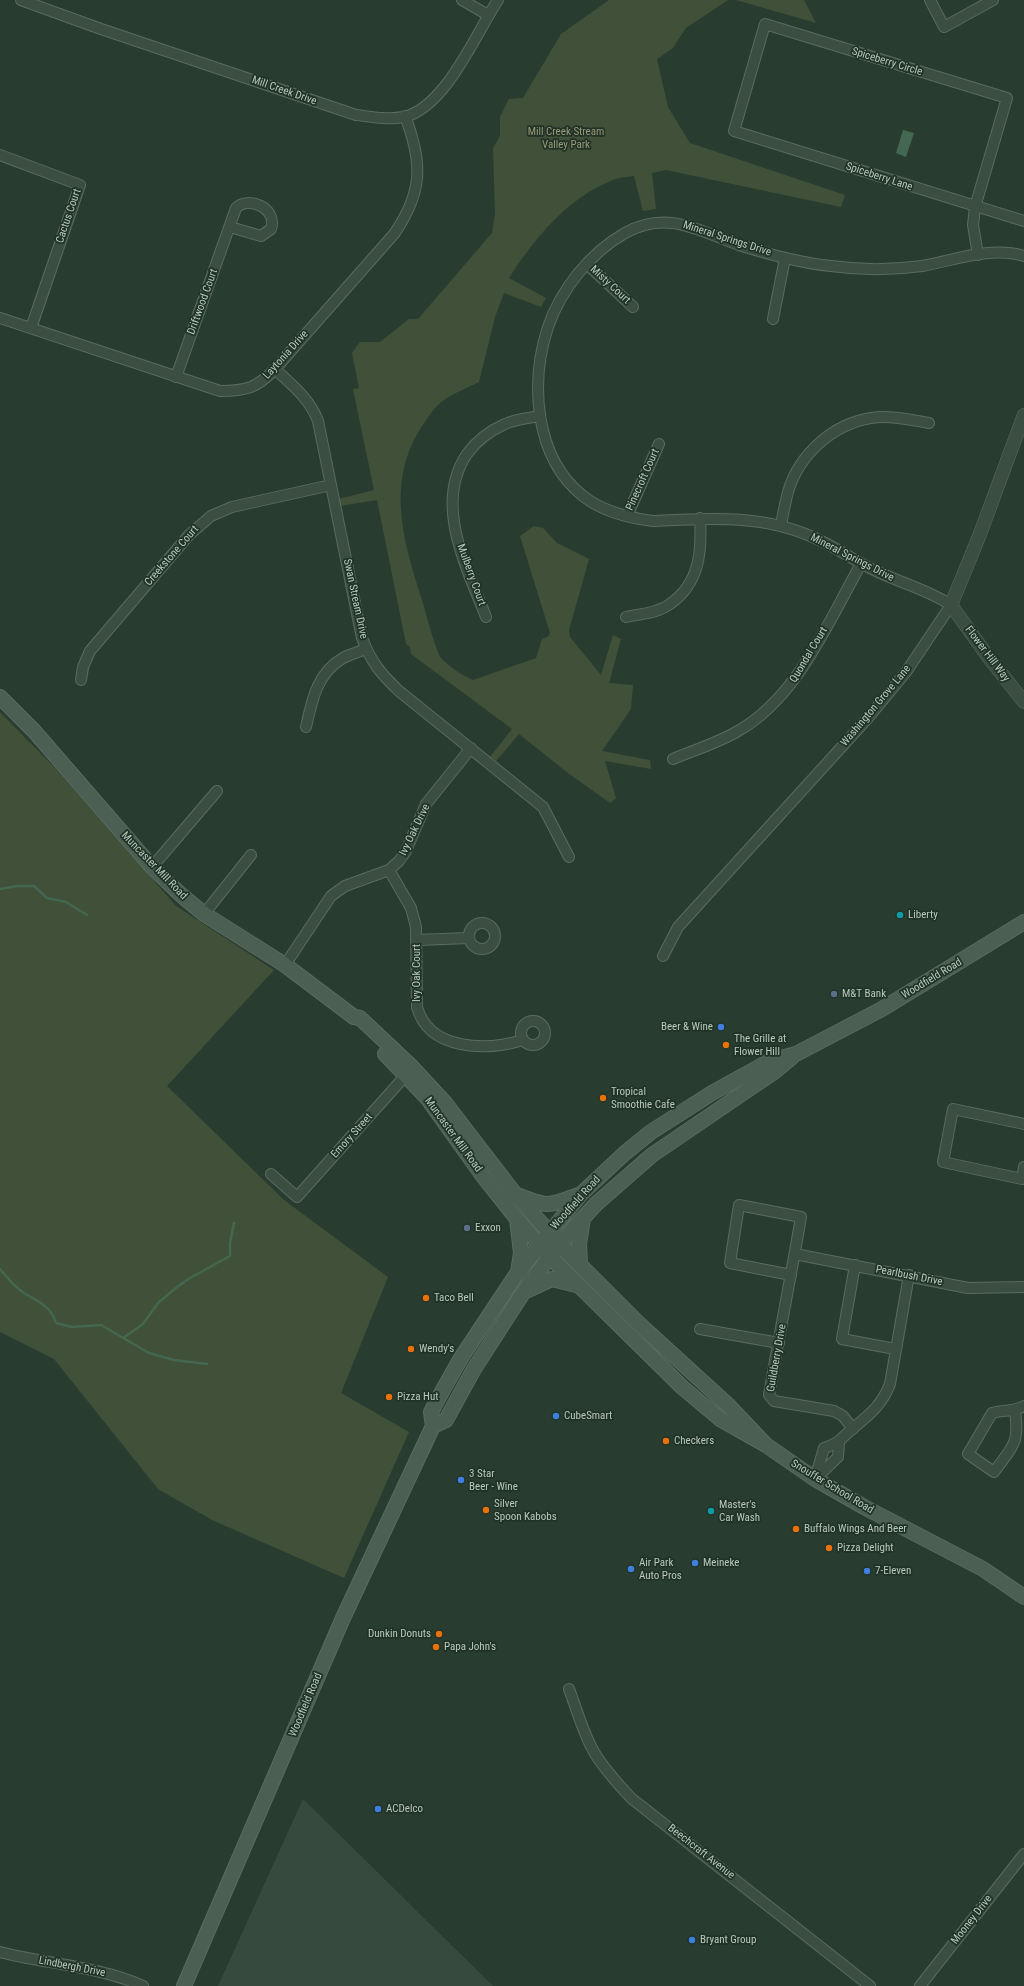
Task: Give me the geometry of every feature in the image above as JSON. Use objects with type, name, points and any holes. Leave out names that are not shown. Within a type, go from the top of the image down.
[{"type":"main road","name":"Muncaster Mill Road","points":[[0,697],[34,731],[152,867],[180,894],[204,914],[285,965],[354,1018],[360,1018],[423,1078],[446,1104],[515,1194],[560,1243]]},
{"type":"main road","name":"Woodfield Road","points":[[184,1986],[343,1618],[433,1426],[431,1412],[465,1352],[518,1272],[549,1232],[581,1194],[625,1153],[651,1132],[678,1114],[770,1062],[796,1054],[882,1009],[1024,922]]},
{"type":"main road","name":"Muncaster Mill Road","points":[[354,1018],[353,1022],[406,1075],[442,1117],[483,1176],[549,1256]]},
{"type":"main road","name":"Woodfield Road","points":[[433,1426],[446,1420],[474,1369],[523,1293],[549,1256],[583,1218],[612,1189],[652,1155],[774,1072],[796,1054]]},
{"type":"main road","points":[[515,1194],[540,1205],[547,1205],[581,1194]]},
{"type":"main road","points":[[580,1265],[579,1244],[583,1218]]},
{"type":"main road","points":[[517,1219],[521,1253],[518,1272]]},
{"type":"main road","name":"Snouffer School Road","points":[[560,1243],[638,1323],[729,1406],[766,1445]]},
{"type":"main road","name":"Snouffer School Road","points":[[549,1256],[688,1392],[720,1419],[766,1445],[815,1479],[864,1507],[983,1569],[1024,1597]]},
{"type":"main road","points":[[523,1293],[552,1279],[579,1286]]},
{"type":"street","name":"Mill Creek Drive","points":[[22,0],[101,29],[356,115],[382,119],[405,116],[425,106],[442,90],[498,0]]},
{"type":"street","points":[[462,0],[488,15]]},
{"type":"street","points":[[930,0],[944,26],[993,0]]},
{"type":"street","name":"Spiceberry Circle","points":[[734,131],[765,24],[1007,98],[975,207]]},
{"type":"street","name":"Laytonia Drive","points":[[0,318],[220,391],[237,391],[251,388],[264,381],[275,369],[394,234],[407,215],[414,199],[418,162],[415,143],[405,116]]},
{"type":"street","name":"Spiceberry Lane","points":[[734,131],[1024,221]]},
{"type":"street","name":"Cactus Court","points":[[0,155],[80,185],[31,328]]},
{"type":"street","points":[[975,207],[973,225],[978,255]]},
{"type":"street","name":"Mineral Springs Drive","points":[[951,605],[938,596],[910,586],[861,564],[817,539],[781,525],[734,518],[700,518],[653,521],[627,516],[597,505],[583,496],[568,482],[550,453],[540,416],[538,382],[540,363],[548,326],[564,292],[587,264],[603,248],[626,233],[646,224],[663,221],[688,225],[742,246],[785,258],[831,266],[877,269],[920,266],[995,252],[1024,256]]},
{"type":"street","name":"Driftwood Court","points":[[176,377],[230,227]]},
{"type":"street","points":[[773,319],[785,258]]},
{"type":"street","name":"Misty Court","points":[[587,264],[633,307]]},
{"type":"street","name":"Swan Stream Drive","points":[[275,369],[303,395],[314,410],[318,421],[362,638],[366,649],[380,673],[399,691],[543,807],[568,857]]},
{"type":"street","name":"Washington Grove Lane","points":[[663,956],[678,927],[868,718],[906,672],[951,605],[980,534],[1024,415]]},
{"type":"street","name":"Mulberry Court","points":[[486,617],[462,556],[456,536],[453,502],[456,477],[460,464],[474,444],[485,434],[505,424],[540,416]]},
{"type":"street","points":[[781,525],[789,491],[797,471],[811,451],[823,440],[849,424],[872,418],[893,418],[929,423]]},
{"type":"street","name":"Pinecroft Court","points":[[627,516],[659,444]]},
{"type":"street","name":"Creekstone Court","points":[[81,680],[83,667],[90,651],[189,535],[202,522],[232,507],[331,485]]},
{"type":"street","points":[[626,617],[651,612],[670,604],[686,588],[695,574],[700,560],[700,518]]},
{"type":"street","name":"Quondal Court","points":[[673,759],[737,732],[760,716],[781,697],[799,675],[861,564]]},
{"type":"street","name":"Flower Hill Way","points":[[951,605],[989,658],[1024,702]]},
{"type":"street","points":[[306,727],[313,694],[324,674],[342,658],[366,649]]},
{"type":"street","name":"Ivy Oak Drive","points":[[285,965],[331,896],[346,886],[388,870],[405,853],[426,804],[471,748]]},
{"type":"street","points":[[152,867],[217,791]]},
{"type":"street","points":[[204,914],[251,855]]},
{"type":"street","name":"Ivy Oak Court","points":[[388,870],[411,908],[416,927],[417,1007],[419,1016],[426,1027],[445,1040],[456,1044],[496,1045],[523,1040]]},
{"type":"street","points":[[417,940],[469,938]]},
{"type":"street","name":"Emory Street","points":[[271,1174],[297,1197],[406,1075]]},
{"type":"street","points":[[1024,1124],[953,1109],[943,1162],[1022,1179],[1024,1167]]},
{"type":"street","name":"Guildberry Drive","points":[[791,1275],[730,1263],[739,1205],[801,1217],[795,1254],[779,1344],[769,1395],[771,1399],[774,1401],[834,1411],[844,1416],[853,1429]]},
{"type":"street","name":"Pearlbush Drive","points":[[795,1254],[968,1288],[1024,1287]]},
{"type":"street","points":[[855,1265],[842,1338],[895,1349]]},
{"type":"street","points":[[815,1479],[838,1457],[839,1443],[874,1412],[885,1397],[890,1384],[908,1275]]},
{"type":"street","points":[[700,1329],[779,1344]]},
{"type":"street","points":[[1015,1411],[1017,1428],[1016,1441],[994,1472],[968,1454],[992,1413],[1002,1410],[1015,1411],[1024,1406]]},
{"type":"street","name":"Beechcraft Avenue","points":[[569,1689],[586,1736],[595,1753],[610,1774],[631,1798],[870,1986]]},
{"type":"street","name":"Mooney Drive","points":[[920,1986],[1024,1854]]},
{"type":"street","name":"Lindbergh Drive","points":[[0,1952],[100,1971],[125,1978],[143,1986]]},
{"type":"shaded area","points":[[903,130],[914,133],[906,157],[896,153]]},
{"type":"shaded area","points":[[303,1799],[493,1986],[218,1986]]},
{"type":"green space","name":"Mill Creek Stream Valley Park","points":[[609,0],[728,0],[686,28],[673,48],[657,59],[668,107],[690,143],[845,195],[841,207],[666,170],[652,173],[656,209],[643,211],[634,176],[615,179],[596,188],[567,208],[541,234],[509,278],[546,298],[541,307],[504,293],[495,317],[479,382],[448,397],[436,407],[419,431],[409,451],[403,472],[401,515],[409,558],[436,648],[441,658],[460,673],[473,680],[536,658],[542,639],[549,636],[550,633],[520,536],[534,526],[543,528],[557,543],[589,559],[569,630],[570,637],[601,675],[613,635],[621,639],[609,683],[633,685],[631,709],[602,751],[650,760],[651,769],[605,761],[616,798],[610,803],[568,773],[519,734],[496,761],[490,757],[512,729],[411,654],[410,647],[406,644],[377,500],[340,506],[339,499],[374,490],[353,389],[359,388],[352,353],[360,342],[380,342],[409,319],[418,319],[492,233],[495,214],[493,148],[500,136],[500,117],[509,99],[523,98],[561,34]]},
{"type":"green space","points":[[736,0],[804,0],[816,23]]},
{"type":"green space","points":[[0,712],[56,769],[176,906],[274,970],[167,1086],[284,1200],[388,1277],[341,1393],[409,1432],[344,1578],[212,1520],[158,1489],[54,1359],[0,1332]]},
{"type":"waterway","points":[[0,889],[17,886],[34,886],[47,898],[66,902],[87,915]]},
{"type":"waterway","points":[[123,1338],[143,1324],[158,1303],[177,1287],[190,1278],[230,1256],[230,1243],[234,1223]]},
{"type":"waterway","points":[[0,1269],[17,1288],[46,1307],[50,1311],[56,1323],[72,1327],[101,1325],[149,1353],[174,1360],[207,1364]]},
{"type":"place","name":"Liberty","points":[[900,915]]},
{"type":"place","name":"M&T Bank","points":[[834,994]]},
{"type":"place","name":"Beer & Wine","points":[[721,1027]]},
{"type":"place","name":"The Grille at Flower Hill","points":[[726,1045]]},
{"type":"place","name":"Tropical Smoothie Cafe","points":[[603,1098]]},
{"type":"place","name":"Exxon","points":[[467,1228]]},
{"type":"place","name":"Taco Bell","points":[[426,1298]]},
{"type":"place","name":"Wendy's","points":[[411,1349]]},
{"type":"place","name":"Pizza Hut","points":[[389,1397]]},
{"type":"place","name":"CubeSmart","points":[[556,1416]]},
{"type":"place","name":"Checkers","points":[[666,1441]]},
{"type":"place","name":"3 Star Beer - Wine","points":[[461,1480]]},
{"type":"place","name":"Silver Spoon Kabobs","points":[[486,1510]]},
{"type":"place","name":"Master's Car Wash","points":[[711,1511]]},
{"type":"place","name":"Buffalo Wings And Beer","points":[[796,1529]]},
{"type":"place","name":"Pizza Delight","points":[[829,1548]]},
{"type":"place","name":"Meineke","points":[[695,1563]]},
{"type":"place","name":"Air Park Auto Pros","points":[[631,1569]]},
{"type":"place","name":"7-Eleven","points":[[867,1571]]},
{"type":"place","name":"Dunkin Donuts","points":[[439,1634]]},
{"type":"place","name":"Papa John's","points":[[436,1647]]},
{"type":"place","name":"ACDelco","points":[[378,1809]]},
{"type":"place","name":"Bryant Group","points":[[692,1940]]}]
